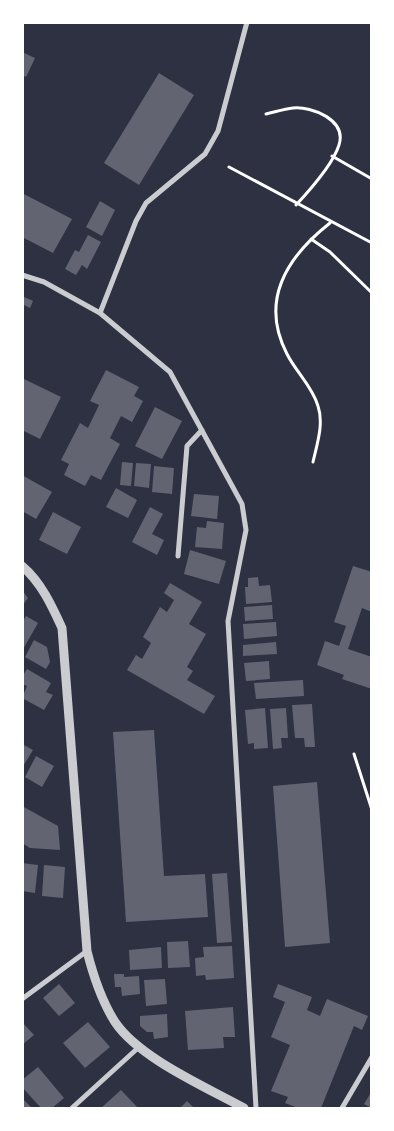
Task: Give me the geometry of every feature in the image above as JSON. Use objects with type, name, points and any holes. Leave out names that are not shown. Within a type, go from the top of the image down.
[{"type":"street","points":[[100,313],[136,221],[146,203],[205,154],[218,131],[247,22]]},
{"type":"street","points":[[22,275],[44,282],[100,313],[170,372],[242,504],[246,530],[228,621],[256,1108]]},
{"type":"street","points":[[178,556],[187,446],[202,430]]},
{"type":"street","points":[[22,566],[30,573],[50,602],[62,628],[87,950],[94,980],[115,1022],[138,1047],[244,1108]]},
{"type":"street","points":[[22,999],[87,950]]},
{"type":"street","points":[[72,1108],[138,1047]]},
{"type":"street","points":[[342,1108],[372,1057]]},
{"type":"path","points":[[266,114],[293,108],[312,109],[336,123],[339,133],[339,144],[314,186],[296,204]]},
{"type":"path","points":[[332,156],[372,179]]},
{"type":"path","points":[[229,167],[330,223],[372,243]]},
{"type":"path","points":[[312,462],[321,423],[318,407],[310,388],[287,354],[280,338],[274,312],[279,290],[285,276],[303,245],[330,223]]},
{"type":"path","points":[[311,239],[330,252],[372,292]]},
{"type":"path","points":[[354,754],[372,810]]},
{"type":"building","points":[[22,52],[35,58],[26,77],[22,75]]},
{"type":"building","points":[[159,73],[194,95],[139,185],[104,163]]},
{"type":"building","points":[[22,193],[72,219],[53,253],[22,237]]},
{"type":"building","points":[[100,201],[115,210],[102,236],[86,227]]},
{"type":"building","points":[[88,235],[101,242],[87,269],[82,265],[76,275],[65,269],[75,250],[79,252]]},
{"type":"building","points":[[22,296],[33,301],[30,308],[22,304]]},
{"type":"building","points":[[106,370],[139,387],[134,396],[143,401],[132,422],[121,416],[110,438],[120,444],[101,480],[91,475],[85,486],[64,475],[69,464],[61,460],[80,423],[88,428],[99,405],[90,401]]},
{"type":"building","points":[[22,378],[61,397],[40,439],[22,430]]},
{"type":"building","points":[[155,407],[182,421],[162,459],[135,446]]},
{"type":"building","points":[[122,462],[133,463],[131,486],[120,485]]},
{"type":"building","points":[[136,463],[151,464],[149,488],[134,486]]},
{"type":"building","points":[[154,466],[174,468],[172,494],[152,492]]},
{"type":"building","points":[[22,475],[52,492],[36,519],[22,511]]},
{"type":"building","points":[[116,488],[137,500],[128,518],[106,507]]},
{"type":"building","points":[[194,494],[219,496],[217,519],[191,516]]},
{"type":"building","points":[[150,507],[163,514],[152,534],[164,540],[157,555],[132,542]]},
{"type":"building","points":[[53,512],[81,527],[67,554],[39,540]]},
{"type":"building","points":[[207,521],[224,523],[222,549],[195,547],[197,527],[206,528]]},
{"type":"building","points":[[190,550],[226,561],[219,584],[184,574]]},
{"type":"building","points":[[353,566],[372,572],[372,612],[362,608],[348,649],[372,657],[372,689],[342,679],[344,675],[317,665],[325,641],[339,646],[346,626],[334,622]]},
{"type":"building","points":[[258,577],[259,586],[270,585],[272,602],[246,604],[245,587],[248,587],[248,578]]},
{"type":"building","points":[[170,583],[202,602],[189,624],[206,634],[187,667],[193,671],[187,680],[215,696],[204,714],[127,670],[136,655],[142,659],[151,643],[143,637],[160,607],[167,612],[174,600],[164,593]]},
{"type":"building","points":[[22,590],[28,598],[22,606]]},
{"type":"building","points":[[272,605],[273,619],[245,621],[244,607]]},
{"type":"building","points":[[26,616],[38,623],[22,651],[22,623]]},
{"type":"building","points":[[276,622],[277,636],[244,639],[243,624]]},
{"type":"building","points":[[34,640],[47,647],[50,662],[46,669],[25,657]]},
{"type":"building","points":[[276,642],[277,654],[243,656],[243,645]]},
{"type":"building","points":[[269,661],[270,679],[246,681],[244,663]]},
{"type":"building","points":[[27,669],[51,683],[46,692],[53,695],[44,710],[22,698],[27,686],[22,684],[22,677]]},
{"type":"building","points":[[303,680],[304,696],[256,699],[254,683]]},
{"type":"building","points":[[312,704],[315,747],[305,747],[304,738],[295,738],[292,705]]},
{"type":"building","points":[[265,708],[268,748],[254,749],[254,743],[248,744],[245,710]]},
{"type":"building","points":[[286,708],[288,738],[281,738],[282,748],[273,749],[270,709]]},
{"type":"building","points":[[154,730],[164,876],[205,874],[208,917],[126,922],[113,732]]},
{"type":"building","points":[[22,744],[33,750],[22,768]]},
{"type":"building","points":[[36,756],[54,766],[42,787],[25,777]]},
{"type":"building","points":[[317,782],[330,943],[285,947],[273,786]]},
{"type":"building","points":[[22,806],[58,826],[60,850],[30,848],[22,843]]},
{"type":"building","points":[[22,863],[38,865],[35,893],[22,891]]},
{"type":"building","points":[[44,865],[65,867],[63,898],[42,896]]},
{"type":"building","points":[[227,873],[232,942],[217,943],[212,874]]},
{"type":"building","points":[[188,941],[190,967],[168,968],[167,942]]},
{"type":"building","points":[[232,946],[234,978],[206,980],[205,975],[196,976],[195,958],[204,957],[203,947]]},
{"type":"building","points":[[161,947],[162,968],[130,970],[129,950]]},
{"type":"building","points":[[114,974],[124,974],[124,977],[139,976],[140,994],[122,996],[121,987],[115,987]]},
{"type":"building","points":[[165,979],[167,1004],[146,1006],[144,980]]},
{"type":"building","points":[[59,984],[75,1003],[59,1016],[43,998]]},
{"type":"building","points":[[278,984],[312,997],[307,1010],[320,1016],[327,999],[368,1016],[362,1030],[354,1026],[321,1108],[298,1108],[285,1103],[288,1097],[271,1091],[290,1045],[271,1037],[285,1002],[273,997]]},
{"type":"building","points":[[233,1007],[235,1037],[223,1037],[224,1048],[188,1050],[185,1011]]},
{"type":"building","points":[[167,1014],[168,1037],[154,1039],[153,1032],[147,1032],[140,1026],[140,1016]]},
{"type":"building","points":[[22,1022],[34,1035],[22,1045]]},
{"type":"building","points":[[88,1022],[110,1047],[85,1068],[63,1043]]},
{"type":"building","points":[[38,1067],[64,1098],[52,1108],[41,1108],[22,1087],[22,1080]]},
{"type":"building","points":[[121,1090],[138,1108],[101,1108]]},
{"type":"building","points":[[372,1091],[372,1108],[371,1108],[364,1104]]},
{"type":"building","points":[[22,1098],[32,1108],[22,1108]]},
{"type":"building","points":[[187,1101],[194,1108],[180,1108]]}]
